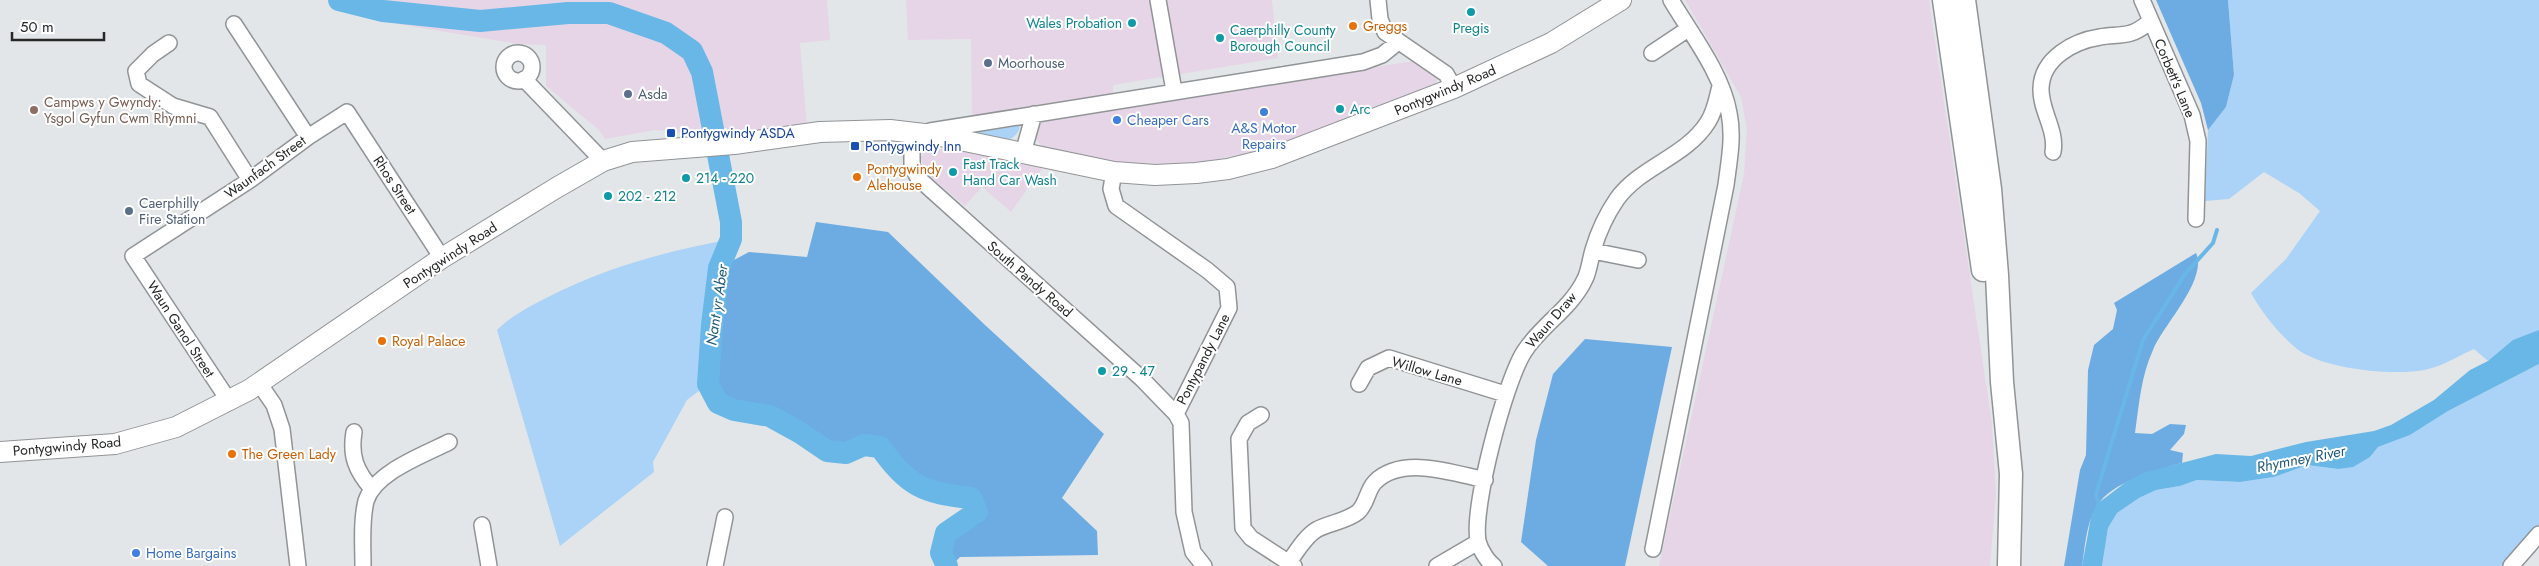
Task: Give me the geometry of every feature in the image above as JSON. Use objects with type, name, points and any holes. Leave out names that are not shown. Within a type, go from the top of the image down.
[{"type":"main road","name":"Pontygwindy Road","points":[[0,452],[115,444],[176,426],[229,402],[442,258],[603,161],[632,152],[734,144],[820,132],[866,130],[917,132],[1114,172],[1155,175],[1196,174],[1251,164],[1281,155],[1454,88],[1551,43],[1621,0]]},
{"type":"main road","points":[[1944,0],[1981,257],[2002,382]]},
{"type":"main road","points":[[1964,0],[1990,189],[2002,382],[2011,474],[2009,566]]},
{"type":"street","points":[[1158,0],[1174,91]]},
{"type":"street","points":[[1378,0],[1380,19],[1385,32],[1397,43],[1446,74],[1454,88]]},
{"type":"street","points":[[1653,549],[1726,185],[1732,141],[1729,112],[1720,86],[1672,0]]},
{"type":"street","name":"Corbett's Lane","points":[[2142,0],[2192,115],[2198,141],[2196,219]]},
{"type":"street","points":[[2053,152],[2055,143],[2041,98],[2040,87],[2042,76],[2050,62],[2076,44],[2100,37],[2131,34],[2151,21]]},
{"type":"street","points":[[234,24],[308,137]]},
{"type":"street","points":[[1652,53],[1688,29]]},
{"type":"street","points":[[169,43],[153,54],[136,70],[139,84],[173,106],[210,116],[250,180]]},
{"type":"street","name":"Pontygwindy Road","points":[[917,132],[1363,62],[1382,55],[1397,43]]},
{"type":"street","points":[[524,79],[603,161]]},
{"type":"street","name":"Waun Draw","points":[[1478,542],[1478,520],[1505,394],[1525,350],[1572,300],[1585,279],[1600,229],[1617,199],[1636,180],[1685,148],[1709,121],[1720,86]]},
{"type":"street","name":"Waunfach Street","points":[[133,256],[250,180],[308,137],[347,112]]},
{"type":"street","name":"Rhos Street","points":[[347,112],[442,258]]},
{"type":"street","points":[[1023,153],[1034,114]]},
{"type":"street","name":"South Pandy Road","points":[[917,132],[912,166],[918,178],[1142,379],[1176,414]]},
{"type":"street","name":"Pontypandy Lane","points":[[1114,172],[1112,189],[1116,206],[1207,270],[1227,287],[1229,308],[1176,414],[1181,423],[1184,512],[1193,552],[1204,566]]},
{"type":"street","points":[[1593,251],[1638,260]]},
{"type":"street","name":"Waun Ganol Street","points":[[133,256],[229,402]]},
{"type":"street","name":"Willow Lane","points":[[1359,384],[1368,368],[1389,358],[1505,394]]},
{"type":"street","points":[[259,383],[274,404],[282,429],[298,566]]},
{"type":"street","points":[[1261,414],[1248,423],[1240,439],[1243,528],[1251,538],[1291,564],[1315,531],[1357,512],[1364,506],[1375,483],[1387,474],[1406,468],[1414,468],[1486,480]]},
{"type":"street","points":[[354,432],[352,448],[355,464],[361,476],[372,488]]},
{"type":"street","points":[[363,566],[365,512],[372,488],[394,470],[450,442]]},
{"type":"street","points":[[715,566],[725,517]]},
{"type":"street","points":[[482,526],[489,566]]},
{"type":"street","points":[[2512,566],[2539,534]]},
{"type":"street","points":[[1438,566],[1478,542],[1489,562],[1494,566]]},
{"type":"shaded area","points":[[339,0],[370,0],[367,7]]},
{"type":"shaded area","points":[[371,0],[827,0],[830,40],[800,43],[807,126],[697,138],[667,129],[666,131],[655,130],[605,139],[599,130],[546,86],[546,45],[519,44],[403,25],[369,17]]},
{"type":"shaded area","points":[[906,0],[1272,0],[1278,58],[1113,85],[1113,96],[972,118],[971,39],[908,40]]},
{"type":"shaded area","points":[[1685,0],[1929,0],[1992,424],[1996,494],[1990,566],[1659,566],[1744,174],[1747,130],[1741,97]]},
{"type":"shaded area","points":[[2156,0],[2228,0],[2234,75],[2226,107],[2208,130],[2201,103]]},
{"type":"shaded area","points":[[2228,0],[2539,0],[2539,330],[2488,361],[2474,349],[2424,370],[2395,372],[2358,369],[2323,362],[2297,349],[2277,330],[2251,293],[2286,259],[2320,211],[2299,193],[2264,172],[2229,199],[2205,201],[2208,130],[2226,107],[2234,75]]},
{"type":"shaded area","points":[[1414,61],[1433,72],[1437,78],[1436,85],[1267,149],[1198,163],[1159,165],[1111,163],[1044,149],[1036,139],[1036,131],[1040,123],[1047,118]]},
{"type":"shaded area","points":[[1019,122],[1017,134],[1006,141],[957,129]]},
{"type":"shaded area","points":[[928,147],[1013,159],[1044,166],[1011,212],[982,187],[965,206],[925,172],[921,157]]},
{"type":"shaded area","points":[[816,222],[888,232],[985,325],[1104,434],[1062,498],[1097,531],[1098,555],[960,557],[951,566],[947,566],[941,553],[946,533],[977,512],[971,498],[940,493],[918,485],[900,471],[880,447],[864,445],[846,453],[827,451],[799,432],[770,416],[734,410],[718,403],[708,384],[719,268],[749,252],[807,257]]},
{"type":"shaded area","points":[[731,239],[719,268],[708,384],[687,400],[653,462],[654,472],[560,546],[497,330],[527,308],[571,286],[615,268],[683,249]]},
{"type":"shaded area","points":[[2196,253],[2198,264],[2196,276],[2183,302],[2158,340],[2149,360],[2141,391],[2135,433],[2152,434],[2170,424],[2186,425],[2184,434],[2170,450],[2183,453],[2182,463],[2135,478],[2113,490],[2097,506],[2090,520],[2082,566],[2064,566],[2080,470],[2086,455],[2088,370],[2094,345],[2113,329],[2117,310],[2114,303]]},
{"type":"shaded area","points":[[1585,339],[1672,347],[1625,566],[1548,566],[1521,542],[1536,440],[1553,374]]},
{"type":"shaded area","points":[[2539,364],[2539,525],[2501,566],[2102,566],[2108,528],[2117,513],[2139,498],[2156,490],[2180,486],[2197,480],[2240,482],[2274,477],[2307,465],[2338,469],[2370,457],[2378,447],[2410,435],[2448,411]]},
{"type":"water","name":"Rhymney River","points":[[2539,330],[2539,364],[2448,411],[2410,435],[2378,447],[2370,457],[2353,467],[2338,469],[2307,465],[2274,477],[2240,482],[2197,480],[2180,486],[2156,490],[2139,498],[2117,513],[2108,528],[2102,566],[2082,566],[2091,517],[2097,504],[2126,482],[2143,473],[2216,454],[2251,456],[2306,442],[2374,431],[2391,425],[2434,400],[2470,370],[2488,361],[2513,340]]},
{"type":"waterway","name":"Nant yr Aber","points":[[339,0],[383,11],[480,21],[568,13],[609,13],[666,33],[692,51],[702,72],[731,222],[731,239],[719,268],[712,325],[708,384],[718,403],[734,410],[770,416],[799,432],[827,451],[846,453],[864,445],[880,447],[899,471],[918,485],[940,493],[971,498],[977,512],[946,533],[941,553],[947,566]]},
{"type":"waterway","name":"Nant yr Aber","points":[[367,7],[368,0]]},
{"type":"waterway","points":[[2100,509],[2096,494],[2143,340],[2185,274],[2213,243],[2217,230]]},
{"type":"place","name":"Pregis","points":[[1471,12]]},
{"type":"place","name":"Wales Probation","points":[[1132,23]]},
{"type":"place","name":"Greggs","points":[[1353,26]]},
{"type":"place","name":"Caerphilly County Borough Council","points":[[1220,38]]},
{"type":"place","name":"Moorhouse","points":[[988,63]]},
{"type":"place","name":"Asda","points":[[628,94]]},
{"type":"place","name":"Arc","points":[[1340,109]]},
{"type":"place","name":"Campws y Gwyndy: Ysgol Gyfun Cwm Rhymni","points":[[34,110]]},
{"type":"place","name":"A&S Motor Repairs","points":[[1264,112]]},
{"type":"place","name":"Cheaper Cars","points":[[1117,120]]},
{"type":"place","name":"Pontygwindy ASDA","points":[[671,133]]},
{"type":"place","name":"Pontygwindy Inn","points":[[855,146]]},
{"type":"place","name":"Fast Track Hand Car Wash","points":[[953,172]]},
{"type":"place","name":"Pontygwindy Alehouse","points":[[857,177]]},
{"type":"place","name":"214 - 220","points":[[686,178]]},
{"type":"place","name":"202 - 212","points":[[608,196]]},
{"type":"place","name":"Caerphilly Fire Station","points":[[129,211]]},
{"type":"place","name":"Royal Palace","points":[[382,341]]},
{"type":"place","name":"29 - 47","points":[[1102,371]]},
{"type":"place","name":"The Green Lady","points":[[232,454]]},
{"type":"place","name":"Home Bargains","points":[[136,553]]}]
